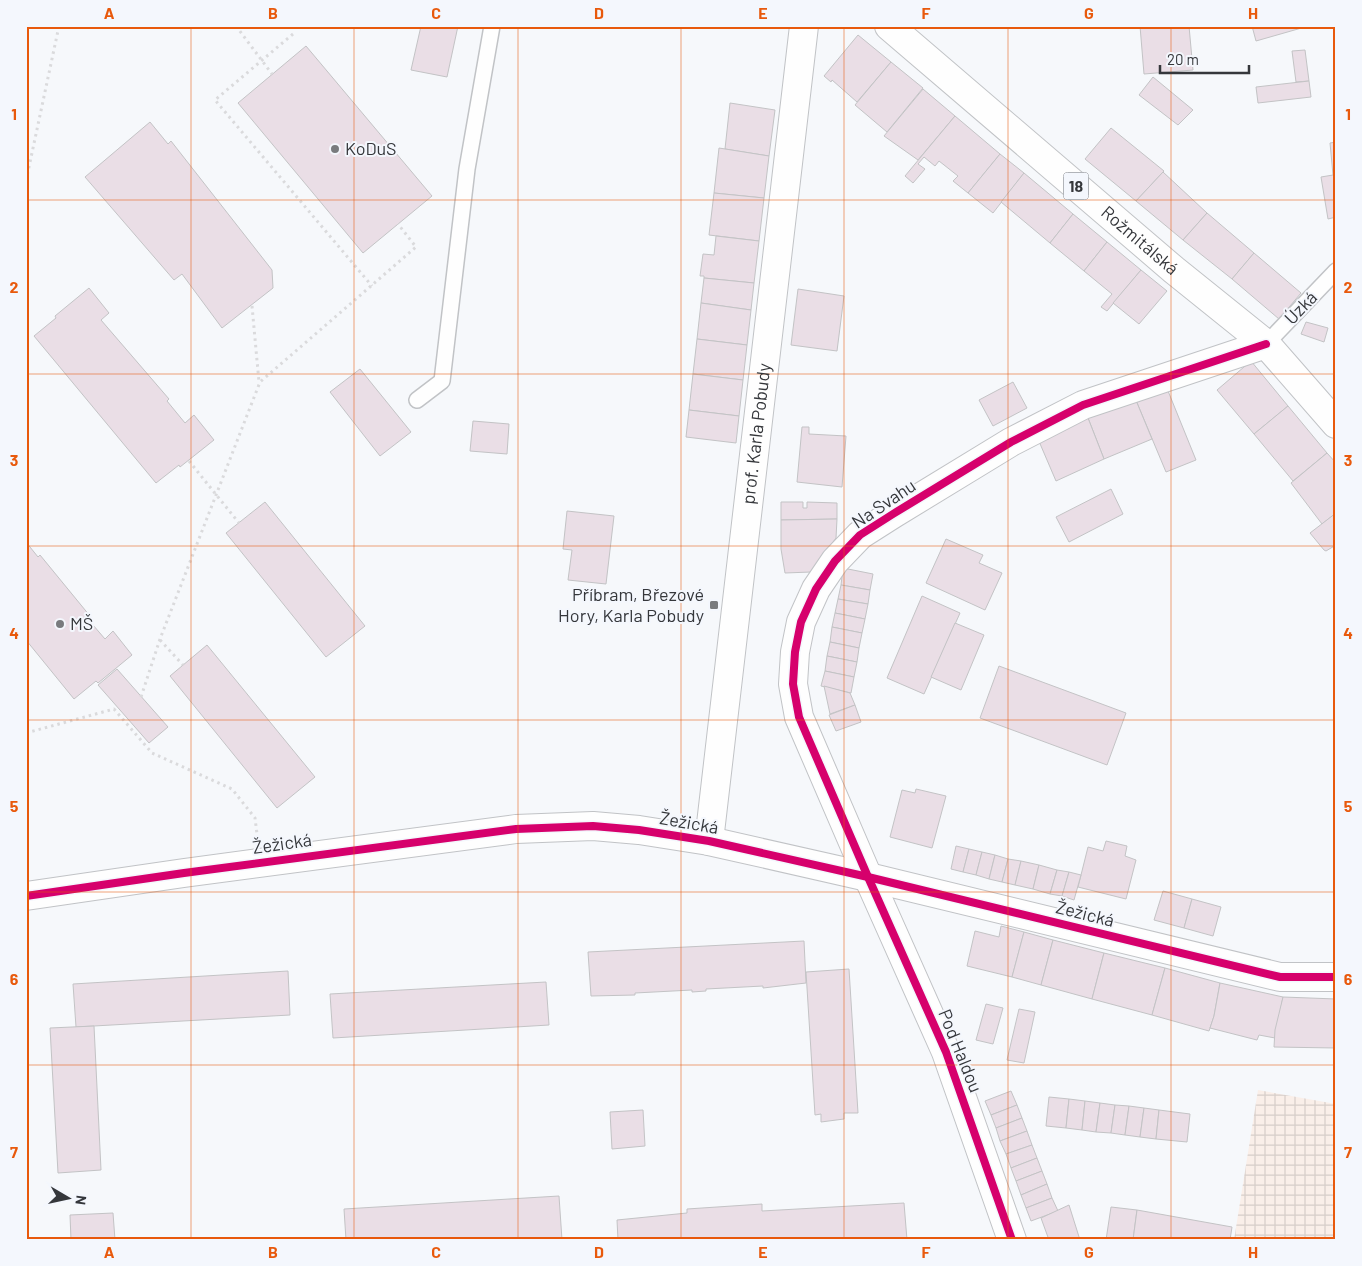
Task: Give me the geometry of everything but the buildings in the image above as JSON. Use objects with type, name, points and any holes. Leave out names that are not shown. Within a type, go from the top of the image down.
[{"type":"street","name":"prof. Karla Pobudy","points":[[709,841],[804,26]]},
{"type":"street","name":"Rožmitálská","points":[[889,26],[1174,270],[1266,344],[1331,411]]},
{"type":"street","name":"Na Svahu","points":[[868,877],[799,717],[793,684],[795,652],[801,622],[816,590],[835,561],[860,535],[893,514],[1011,442],[1083,405],[1266,344]]},
{"type":"street","name":"Žežická","points":[[26,896],[184,872],[516,829],[593,826],[639,830],[709,841],[868,877],[1280,976],[1336,977]]},
{"type":"street","name":"Pod Haldou","points":[[868,877],[946,1052],[1012,1240]]},
{"type":"lane","points":[[417,400],[442,381],[467,169],[492,26]]},
{"type":"lane","name":"Úzká","points":[[1266,344],[1336,271]]},
{"type":"path","points":[[26,181],[59,26]]},
{"type":"path","points":[[236,26],[272,74]]},
{"type":"path","points":[[293,34],[215,100],[372,286]]},
{"type":"path","points":[[260,382],[416,247],[398,224]]},
{"type":"path","points":[[142,697],[160,639],[260,382],[252,306]]},
{"type":"path","points":[[189,462],[239,523]]},
{"type":"path","points":[[160,639],[183,665]]},
{"type":"path","points":[[26,733],[114,709],[152,753],[232,789],[255,818],[258,840]]},
{"type":"shaded area","points":[[1258,1090],[1336,1104],[1336,1240],[1234,1240]]},
{"type":"cycle path","points":[[1012,1240],[946,1052],[799,717],[793,684],[795,652],[801,622],[816,589],[835,561],[860,535],[1011,442],[1083,405],[1266,344]]},
{"type":"cycle path","points":[[26,896],[516,829],[593,826],[639,830],[709,841],[868,877],[1280,977],[1336,977]]},
{"type":"place","name":"KoDuS","points":[[335,149]]},
{"type":"place","name":"Příbram, Březové Hory, Karla Pobudy","points":[[714,605]]},
{"type":"place","name":"MŠ","points":[[60,624]]}]
